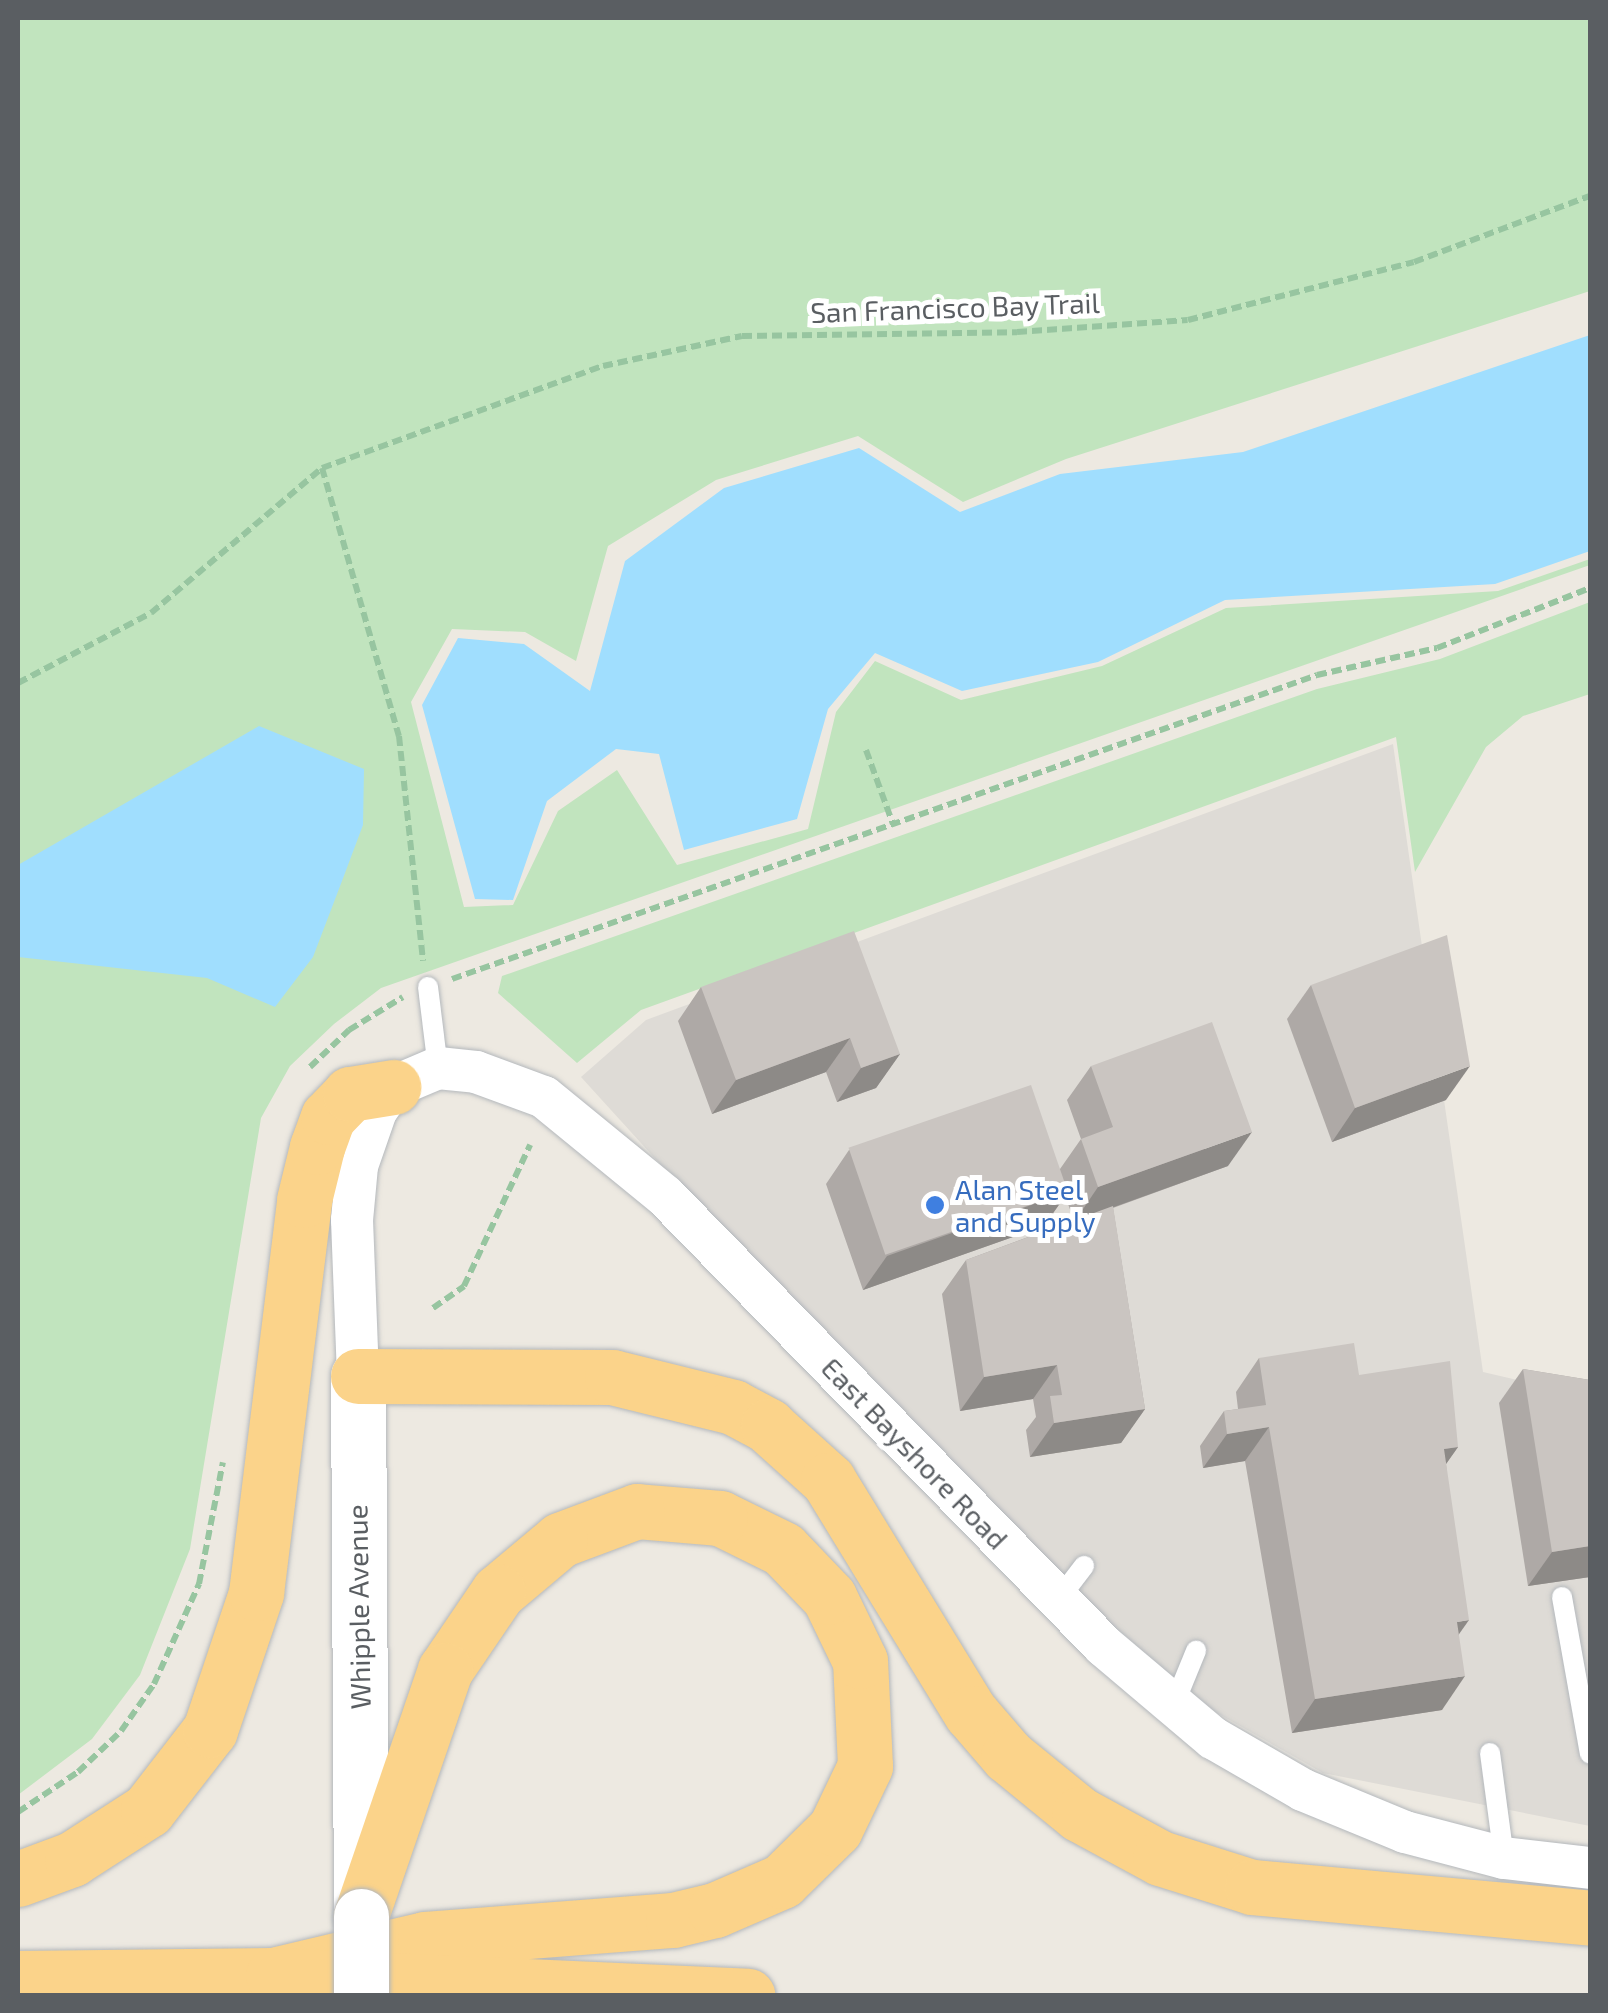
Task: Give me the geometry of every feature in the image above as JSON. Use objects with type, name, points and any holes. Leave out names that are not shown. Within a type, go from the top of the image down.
[{"type":"highway","points":[[18,1879],[72,1858],[148,1810],[210,1730],[256,1593],[304,1200],[317,1146],[328,1117],[350,1094],[416,1077]]},
{"type":"highway","points":[[358,1376],[612,1378],[733,1407],[768,1426],[828,1480],[948,1681],[1008,1756],[1105,1830],[1202,1875],[1252,1887],[1590,1918]]},
{"type":"highway","points":[[273,1975],[425,1940],[673,1920],[782,1881],[835,1828],[865,1766],[860,1661],[829,1597],[783,1549],[720,1518],[638,1512],[560,1540],[498,1592],[454,1652],[361,1916]]},
{"type":"highway","points":[[18,1978],[273,1975],[748,1996]]},
{"type":"main road","name":"Whipple Avenue","points":[[358,1376],[360,1996]]},
{"type":"street","name":"East Bayshore Road","points":[[416,1077],[476,1072],[544,1097],[654,1187],[1058,1600],[1172,1708],[1303,1790],[1405,1832],[1504,1858],[1590,1868]]},
{"type":"street","name":"Whipple Avenue","points":[[358,1376],[352,1220],[364,1138],[416,1077]]},
{"type":"lane","points":[[416,1077],[428,987]]},
{"type":"lane","points":[[1058,1600],[1084,1566]]},
{"type":"lane","points":[[1562,1597],[1590,1754]]},
{"type":"lane","points":[[1172,1708],[1196,1651]]},
{"type":"lane","points":[[1490,1753],[1504,1858]]},
{"type":"path","name":"San Francisco Bay Trail","points":[[18,683],[152,613],[322,468],[620,362],[742,336],[1017,332],[1188,320],[1414,262],[1590,196]]},
{"type":"path","points":[[322,468],[398,736],[428,987]]},
{"type":"path","points":[[304,1078],[320,1052],[360,1022],[428,987],[1317,675],[1437,648],[1590,588]]},
{"type":"path","points":[[866,750],[892,824]]},
{"type":"path","points":[[433,1308],[464,1286],[530,1145]]},
{"type":"path","points":[[18,1812],[78,1772],[121,1731],[154,1684],[199,1584],[226,1442]]},
{"type":"shaded area","points":[[1393,744],[1483,1372],[1590,1397],[1590,1826],[1323,1773],[1097,1645],[581,1077],[646,1020]]},
{"type":"green space","points":[[18,18],[1590,18],[1590,291],[1066,459],[963,502],[858,436],[716,480],[608,546],[576,661],[525,632],[452,629],[411,702],[464,907],[513,905],[558,811],[617,770],[677,865],[808,829],[836,712],[875,661],[961,700],[1102,666],[1226,608],[1498,591],[1590,559],[1590,565],[381,988],[334,1024],[290,1066],[261,1118],[190,1549],[140,1675],[92,1739],[18,1795]]},
{"type":"green space","points":[[1590,602],[1590,694],[1523,716],[1486,747],[1415,872],[1396,737],[641,1010],[577,1063],[498,993],[502,976],[1317,689],[1440,659]]},
{"type":"water","points":[[1590,335],[1590,551],[1495,584],[1225,600],[1098,662],[962,691],[875,653],[828,709],[797,819],[684,850],[659,754],[616,749],[547,801],[513,900],[475,899],[422,705],[458,638],[524,644],[590,691],[625,561],[724,488],[859,448],[960,512],[1060,474],[1243,452]]},
{"type":"water","points":[[259,726],[364,769],[363,825],[313,957],[275,1007],[207,978],[18,957],[18,865]]},
{"type":"building","points":[[854,931],[900,1054],[861,1068],[850,1038],[736,1080],[701,987]]},
{"type":"building","points":[[1447,935],[1470,1066],[1355,1108],[1311,985]]},
{"type":"building","points":[[1212,1022],[1252,1132],[1098,1187],[1081,1139],[1113,1127],[1091,1066]]},
{"type":"building","name":"Alan Steel and Supply","points":[[1031,1085],[1068,1192],[885,1255],[849,1148]]},
{"type":"building","points":[[1113,1206],[1145,1409],[1054,1423],[1050,1396],[1062,1395],[1057,1365],[984,1377],[966,1260]]},
{"type":"building","points":[[1354,1343],[1359,1375],[1450,1361],[1458,1447],[1444,1449],[1469,1620],[1457,1622],[1465,1676],[1315,1699],[1269,1427],[1227,1434],[1224,1411],[1266,1405],[1259,1358]]},
{"type":"building","points":[[1523,1369],[1590,1380],[1590,1546],[1552,1552]]},
{"type":"place","name":"Alan Steel and Supply","points":[[935,1205]]}]
